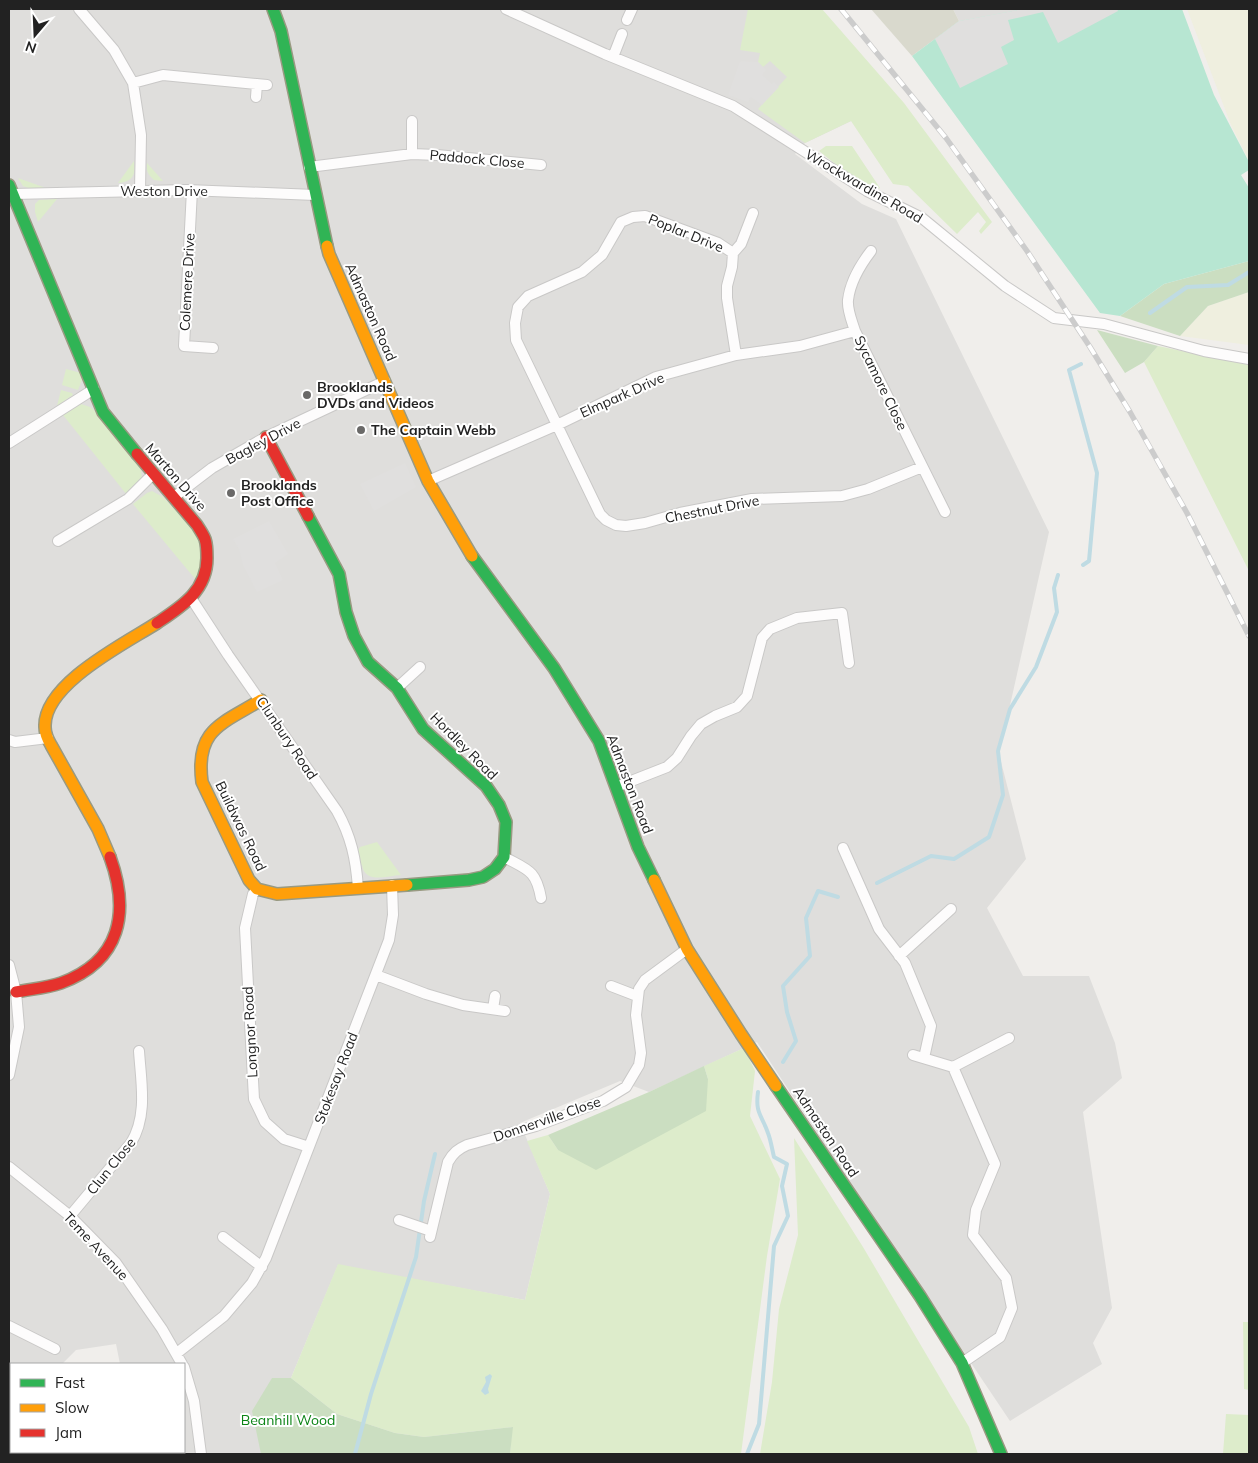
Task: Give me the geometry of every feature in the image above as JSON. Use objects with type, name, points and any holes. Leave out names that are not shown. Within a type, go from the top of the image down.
[{"type":"street","points":[[78,9],[114,50],[133,83],[141,135],[140,190]]},
{"type":"street","name":"Admaston Road","points":[[273,9],[281,32],[329,254],[428,481],[477,564],[554,668],[589,724],[599,741],[638,847],[687,949],[752,1050],[920,1296],[962,1363],[990,1423],[1001,1454]]},
{"type":"street","name":"Wrockwardine Road","points":[[506,9],[613,57],[733,106],[866,191],[922,218],[1005,286],[1054,318],[1104,324],[1204,351],[1249,360]]},
{"type":"street","points":[[627,20],[632,9]]},
{"type":"street","points":[[613,57],[622,34]]},
{"type":"street","points":[[133,83],[163,75],[262,85],[256,97]]},
{"type":"street","name":"Paddock Close","points":[[412,121],[412,154]]},
{"type":"street","name":"Paddock Close","points":[[309,167],[412,154],[437,154],[540,165]]},
{"type":"street","name":"Weston Drive","points":[[11,190],[77,194],[140,190],[192,190],[315,196]]},
{"type":"street","name":"Marton Drive","points":[[11,190],[103,412],[197,526],[206,542],[207,570],[191,598],[84,670],[60,690],[48,712],[45,726],[48,738],[66,775],[105,843],[117,874],[120,898],[119,918],[113,938],[102,958],[86,970],[60,983],[16,992]]},
{"type":"street","name":"Colemere Drive","points":[[192,190],[184,346],[213,348]]},
{"type":"street","points":[[733,253],[740,244],[752,213]]},
{"type":"street","name":"Poplar Drive","points":[[557,425],[516,340],[515,323],[518,307],[528,296],[582,272],[592,265],[602,255],[621,222],[633,217],[645,216],[718,243],[733,253],[732,268],[727,286],[727,298],[736,355]]},
{"type":"street","name":"Sycamore Close","points":[[871,251],[859,266],[848,300],[849,314],[854,330],[945,512]]},
{"type":"street","name":"Elmpark Drive","points":[[428,481],[557,425],[656,377],[736,355],[800,346],[854,330]]},
{"type":"street","name":"Bagley Drive","points":[[174,497],[212,468],[266,437],[384,381]]},
{"type":"street","points":[[9,442],[94,389]]},
{"type":"street","name":"Chestnut Drive","points":[[557,425],[600,514],[611,522],[626,526],[752,499],[842,496],[868,489],[922,467]]},
{"type":"street","name":"Hordley Road","points":[[266,437],[339,574],[346,612],[354,636],[368,662],[397,688],[423,729],[486,786],[499,805],[506,822],[504,856]]},
{"type":"street","points":[[58,542],[128,499],[153,474]]},
{"type":"street","name":"Clunbury Road","points":[[191,598],[347,828],[358,888]]},
{"type":"street","points":[[616,787],[667,767],[677,758],[701,724],[737,706],[747,696],[762,638],[770,629],[797,618],[842,613],[850,663]]},
{"type":"street","points":[[397,688],[420,667]]},
{"type":"street","name":"Buildwas Road","points":[[261,700],[215,728],[205,738],[198,765],[202,782],[249,880],[257,889],[277,894],[392,885]]},
{"type":"street","points":[[9,740],[15,742],[48,738]]},
{"type":"street","points":[[843,848],[879,929],[905,963],[930,1026],[924,1058]]},
{"type":"street","points":[[392,885],[483,877],[495,869],[504,856],[533,873],[539,885],[541,898]]},
{"type":"street","name":"Stokesay Road","points":[[177,1353],[224,1316],[252,1283],[262,1267],[389,940],[393,915],[392,885]]},
{"type":"street","name":"Longnor Road","points":[[257,889],[253,894],[246,928],[254,1099],[265,1122],[277,1133],[284,1139],[309,1147]]},
{"type":"street","points":[[899,956],[951,909]]},
{"type":"street","points":[[611,986],[637,996],[638,989],[645,980],[687,949]]},
{"type":"street","points":[[9,965],[16,992],[20,1027],[9,1075]]},
{"type":"street","points":[[376,975],[435,997],[463,1005],[505,1011]]},
{"type":"street","points":[[493,1009],[495,996]]},
{"type":"street","name":"Donnerville Close","points":[[399,1220],[430,1233],[448,1162],[452,1154],[459,1149],[467,1145],[536,1126],[603,1101],[626,1088],[639,1065],[641,1053],[636,1015],[637,996]]},
{"type":"street","points":[[913,1055],[952,1067],[1008,1038]]},
{"type":"street","name":"Clun Close","points":[[70,1216],[138,1132],[142,1098],[140,1051]]},
{"type":"street","points":[[952,1067],[995,1164],[976,1210],[973,1235],[1006,1278],[1012,1308],[1000,1337],[962,1363]]},
{"type":"street","name":"Teme Avenue","points":[[9,1167],[70,1216],[116,1263],[141,1298],[182,1363]]},
{"type":"street","points":[[223,1237],[262,1267]]},
{"type":"street","points":[[9,1326],[55,1349]]},
{"type":"street","name":"Teme Avenue","points":[[185,1372],[194,1401],[201,1454]]},
{"type":"shaded area","points":[[9,9],[805,9],[870,112],[805,143],[795,154],[862,204],[896,219],[1049,532],[999,754],[1026,859],[987,908],[1023,976],[1089,976],[1115,1043],[1122,1078],[1083,1112],[1112,1308],[1093,1343],[1102,1364],[1010,1421],[757,1042],[649,1092],[620,1081],[520,1123],[550,1194],[525,1300],[338,1265],[291,1378],[272,1378],[261,1454],[136,1454],[185,1453],[185,1363],[120,1363],[116,1344],[76,1350],[63,1363],[10,1363],[9,1373]]},
{"type":"shaded area","points":[[871,9],[953,9],[959,21],[912,56]]},
{"type":"shaded area","points":[[953,9],[1023,9],[959,21]]},
{"type":"shaded area","points":[[1023,9],[1117,9],[1118,11],[1058,43],[1043,12],[1008,20],[1014,40],[1001,47],[1008,64],[960,88],[935,39],[959,21]]},
{"type":"shaded area","points":[[740,61],[758,62],[766,70],[762,75],[772,84],[774,82],[779,87],[762,105],[751,97],[748,102],[728,95]]},
{"type":"shaded area","points":[[405,463],[416,487],[374,511],[360,484]]},
{"type":"shaded area","points":[[269,521],[288,554],[275,563],[283,580],[257,592],[243,565],[239,549],[233,539]]},
{"type":"green space","points":[[748,9],[822,9],[904,103],[992,222],[981,234],[979,231],[986,222],[978,212],[957,234],[908,186],[893,184],[851,121],[805,143],[758,109],[787,77],[770,61],[763,67],[758,62],[760,53],[740,50]]},
{"type":"green space","points":[[1023,9],[1182,9],[1214,95],[1249,162],[1249,170],[1241,175],[1249,188],[1249,261],[1164,284],[1120,316],[1100,313],[912,56],[959,21]]},
{"type":"green space","points":[[1187,9],[1249,9],[1249,161],[1231,125]]},
{"type":"green space","points":[[826,146],[852,146],[880,188],[875,190],[844,171],[819,151]]},
{"type":"green space","points":[[134,161],[134,174],[132,177],[127,181],[118,183]]},
{"type":"green space","points":[[147,163],[163,181],[154,180],[150,176],[147,171]]},
{"type":"green space","points":[[18,178],[46,188],[31,189],[23,186]]},
{"type":"green space","points":[[57,199],[38,222],[35,204],[39,200]]},
{"type":"green space","points":[[1249,261],[1249,292],[1208,306],[1180,336],[1120,316],[1164,284]]},
{"type":"green space","points":[[1249,292],[1249,345],[1180,336],[1208,306]]},
{"type":"green space","points":[[1097,330],[1158,346],[1144,362],[1125,373]]},
{"type":"green space","points":[[1158,346],[1249,365],[1249,571],[1144,362]]},
{"type":"green space","points":[[66,369],[81,373],[82,380],[78,390],[62,385]]},
{"type":"green space","points":[[61,390],[73,395],[57,406]]},
{"type":"green space","points":[[81,404],[90,407],[96,412],[141,469],[142,480],[127,495],[63,415]]},
{"type":"green space","points":[[152,491],[163,497],[197,534],[202,560],[196,580],[133,504]]},
{"type":"green space","points":[[377,842],[401,875],[377,878],[367,875],[364,871],[362,865],[359,864],[358,850],[360,847]]},
{"type":"green space","points":[[744,1048],[755,1071],[750,1116],[780,1179],[767,1256],[741,1454],[510,1454],[512,1427],[424,1437],[395,1433],[337,1414],[291,1378],[338,1264],[525,1300],[550,1194],[527,1141],[548,1135],[558,1150],[708,1079],[704,1066]]},
{"type":"green space","points":[[704,1066],[708,1079],[706,1111],[596,1170],[558,1150],[548,1135],[649,1092]]},
{"type":"green space","points":[[794,1138],[863,1247],[969,1427],[978,1454],[760,1454],[772,1382],[779,1309],[798,1235]]},
{"type":"green space","points":[[1243,1322],[1249,1322],[1249,1390],[1244,1389]]},
{"type":"green space","name":"Beanhill Wood","points":[[272,1378],[291,1378],[337,1414],[395,1433],[424,1437],[513,1427],[510,1454],[261,1454],[252,1411]]},
{"type":"green space","points":[[1226,1414],[1249,1415],[1249,1454],[1223,1454]]},
{"type":"green space","points":[[9,1430],[10,1453],[24,1453],[9,1454]]},
{"type":"water","points":[[490,1374],[492,1376],[488,1389],[489,1393],[485,1395],[481,1391],[486,1382],[485,1377]]},
{"type":"waterway","points":[[1150,313],[1187,287],[1228,285],[1249,272]]},
{"type":"waterway","points":[[1081,364],[1069,370],[1097,473],[1089,561],[1083,565]]},
{"type":"waterway","points":[[877,883],[931,856],[954,859],[989,837],[1003,795],[998,751],[1010,709],[1036,667],[1057,612],[1054,588],[1058,575]]},
{"type":"waterway","points":[[783,1062],[796,1041],[787,1012],[783,986],[810,956],[806,918],[818,891],[838,897]]},
{"type":"waterway","points":[[747,1454],[759,1424],[774,1246],[788,1216],[782,1186],[787,1164],[774,1157],[766,1127],[758,1110],[758,1092]]},
{"type":"waterway","points":[[355,1454],[371,1394],[416,1257],[424,1201],[435,1154]]},
{"type":"railway","points":[[841,9],[946,138],[1027,251],[1090,347],[1130,412],[1187,513],[1249,636]]},
{"type":"traffic: fast","points":[[273,9],[281,31],[327,246]]},
{"type":"traffic: fast","points":[[9,185],[103,412],[137,454]]},
{"type":"traffic: fast","points":[[308,516],[339,574],[346,612],[354,636],[368,662],[397,688],[423,729],[486,786],[499,805],[506,822],[504,857],[495,869],[483,877],[469,880],[407,885]]},
{"type":"traffic: fast","points":[[472,556],[554,668],[599,741],[638,847],[654,880]]},
{"type":"traffic: fast","points":[[776,1086],[920,1296],[962,1363],[1001,1454]]},
{"type":"traffic: slow","points":[[327,246],[428,481],[472,556]]},
{"type":"traffic: slow","points":[[110,857],[98,829],[48,739],[45,727],[48,711],[57,695],[71,680],[107,653],[157,623]]},
{"type":"traffic: slow","points":[[261,700],[234,715],[214,730],[207,739],[201,764],[202,782],[249,880],[257,889],[277,894],[407,885]]},
{"type":"traffic: slow","points":[[654,880],[687,949],[776,1086]]},
{"type":"traffic: jam","points":[[266,437],[308,516]]},
{"type":"traffic: jam","points":[[137,454],[197,525],[207,546],[206,570],[198,589],[175,611],[157,623]]},
{"type":"traffic: jam","points":[[16,992],[56,985],[81,974],[97,962],[108,948],[116,932],[119,915],[116,877],[110,857]]},
{"type":"place","name":"Brooklands DVDs and Videos","points":[[307,395]]},
{"type":"place","name":"The Captain Webb","points":[[361,430]]},
{"type":"place","name":"Brooklands Post Office","points":[[231,493]]}]
